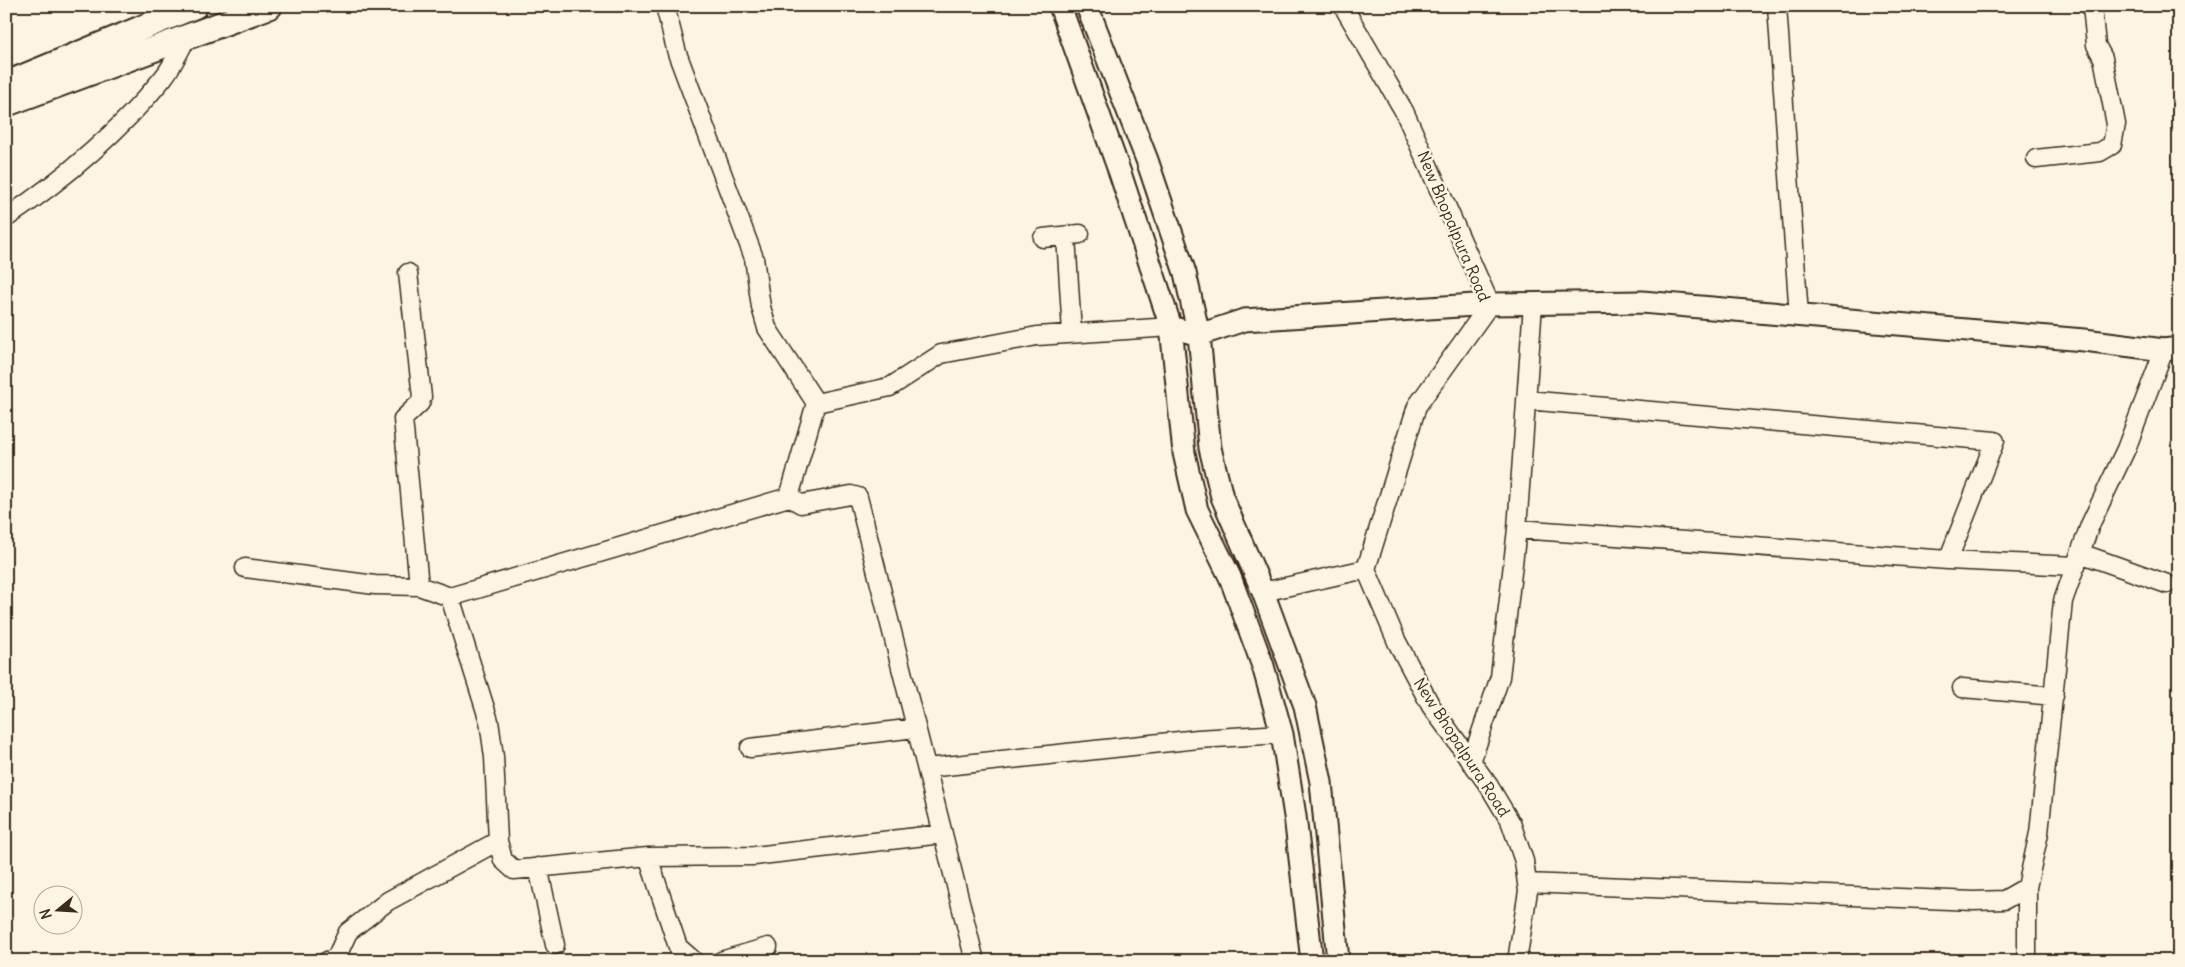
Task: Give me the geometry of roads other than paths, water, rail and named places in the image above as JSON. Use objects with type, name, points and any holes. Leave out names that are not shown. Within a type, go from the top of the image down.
[{"type":"main road","points":[[6,104],[270,6]]},
{"type":"main road","points":[[6,84],[185,8]]},
{"type":"street","points":[[665,6],[677,53],[754,258],[761,307],[767,328],[816,403],[789,496]]},
{"type":"street","points":[[1060,6],[1123,182],[1171,327],[1184,453],[1197,510],[1230,576],[1263,666],[1282,734],[1295,816],[1312,961]]},
{"type":"street","points":[[1087,6],[1147,160],[1185,273],[1200,334],[1210,448],[1222,497],[1263,592],[1305,706],[1321,782],[1338,961]]},
{"type":"street","name":"New Bhopalpura Road","points":[[1343,6],[1404,111],[1490,304],[1416,406],[1366,569],[1397,642],[1431,706],[1511,823],[1524,861],[1527,883],[1522,936],[1517,961]]},
{"type":"street","points":[[1777,6],[1799,316]]},
{"type":"street","points":[[2036,159],[2100,152],[2112,145],[2116,124],[2103,58],[2096,45],[2092,6]]},
{"type":"street","points":[[6,218],[51,188],[122,123],[164,77],[188,35]]},
{"type":"street","points":[[1043,238],[1073,235],[1072,333]]},
{"type":"street","points":[[408,273],[422,397],[420,403],[402,419],[419,586]]},
{"type":"street","points":[[816,403],[890,387],[941,354],[1037,336],[1171,327],[1200,334],[1244,320],[1490,304],[1642,302],[2171,349],[2090,525],[2063,601],[2040,833],[2027,888],[2027,961]]},
{"type":"street","points":[[1471,762],[1500,677],[1517,528],[1533,304]]},
{"type":"street","points":[[1526,400],[1995,441],[1948,560]]},
{"type":"street","points":[[246,568],[375,584],[419,586],[450,597],[789,496],[802,504],[852,495],[858,497],[975,961]]},
{"type":"street","points":[[1517,528],[1948,560],[2078,559],[2167,584]]},
{"type":"street","points":[[1263,592],[1366,569]]},
{"type":"street","points":[[450,597],[489,721],[494,757],[498,841],[502,860],[514,870],[648,857],[754,856],[942,834]]},
{"type":"street","points":[[1962,688],[2054,696]]},
{"type":"street","points":[[750,748],[915,728]]},
{"type":"street","points":[[927,768],[1179,741],[1282,734]]},
{"type":"street","points":[[333,960],[348,932],[388,901],[498,841]]},
{"type":"street","points":[[648,857],[678,947],[694,961]]},
{"type":"street","points":[[538,867],[554,945]]},
{"type":"street","points":[[1527,883],[1974,901],[2004,900],[2027,888]]},
{"type":"street","points":[[721,961],[768,947]]}]
